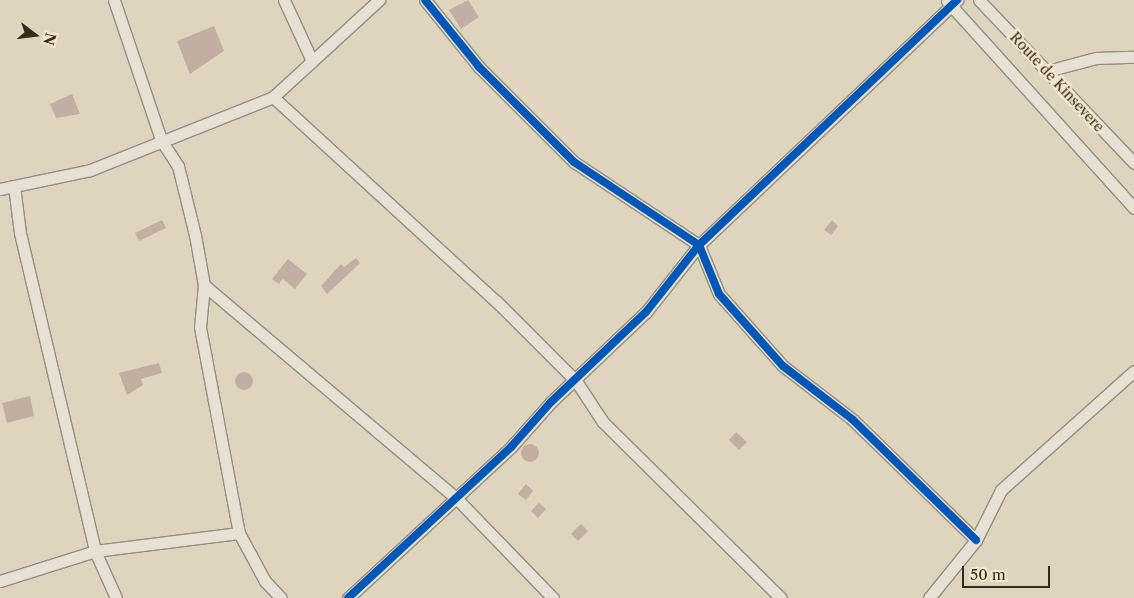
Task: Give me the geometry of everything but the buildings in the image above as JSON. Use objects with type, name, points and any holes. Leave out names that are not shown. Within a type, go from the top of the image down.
[{"type":"street","points":[[114,0],[161,140],[178,166],[204,285],[200,327],[240,533],[265,580],[280,598]]},
{"type":"street","points":[[284,0],[312,61]]},
{"type":"street","points":[[0,189],[90,170],[161,140],[273,97],[379,0]]},
{"type":"street","points":[[425,0],[479,67],[574,162],[699,245],[719,294],[783,366],[853,420],[976,540]]},
{"type":"street","name":"Route de Kinsevere","points":[[979,0],[1134,163]]},
{"type":"street","points":[[348,598],[457,499],[646,312],[699,245],[951,2],[1134,208]]},
{"type":"street","points":[[1046,71],[1096,58],[1134,57]]},
{"type":"street","points":[[273,97],[496,301],[576,381],[603,422],[781,598]]},
{"type":"street","points":[[14,186],[20,233],[95,551],[116,598]]},
{"type":"street","points":[[204,285],[457,499],[553,598]]},
{"type":"street","points":[[929,598],[976,540],[1001,490],[1134,371]]},
{"type":"street","points":[[0,581],[95,551],[240,533]]},
{"type":"cycle path","points":[[425,0],[479,67],[574,162],[699,245],[719,294],[783,366],[853,420],[976,540]]},
{"type":"cycle path","points":[[348,598],[511,447],[551,402],[646,312],[699,245],[957,0]]}]
